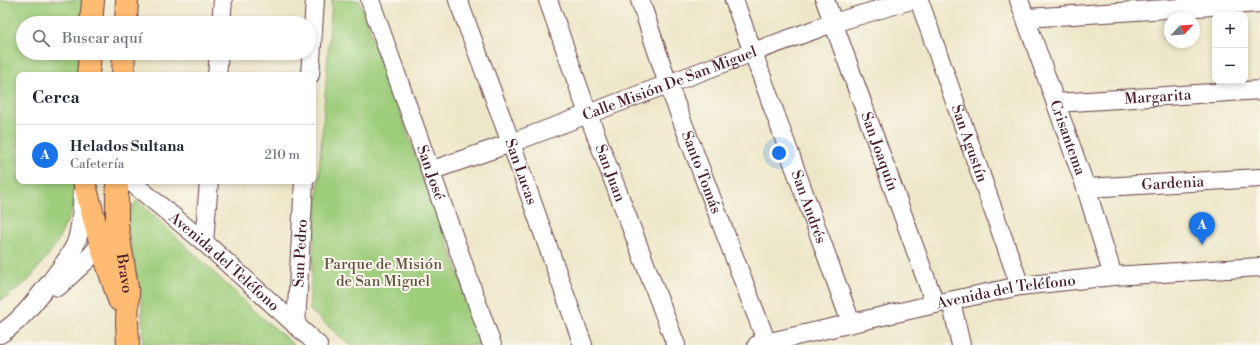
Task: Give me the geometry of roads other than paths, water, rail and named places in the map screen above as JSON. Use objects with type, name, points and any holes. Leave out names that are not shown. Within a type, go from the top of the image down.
[{"type":"main road","points":[[92,16],[93,0]]},
{"type":"main road","points":[[126,16],[127,0]]},
{"type":"main road","points":[[88,72],[89,60]]},
{"type":"main road","points":[[123,72],[124,60]]},
{"type":"main road","name":"Bravo","points":[[85,184],[100,245],[113,286],[127,322]]},
{"type":"main road","name":"Bravo","points":[[117,184],[117,225],[128,294],[128,345]]},
{"type":"street","points":[[222,16],[223,0]]},
{"type":"street","points":[[314,16],[315,0]]},
{"type":"street","name":"San José","points":[[370,0],[492,345]]},
{"type":"street","name":"San Lucas","points":[[458,0],[583,345]]},
{"type":"street","name":"San Juan","points":[[548,0],[588,114],[676,345]]},
{"type":"street","name":"Santo Tomás","points":[[640,0],[668,84],[762,344]]},
{"type":"street","name":"San Andrés","points":[[734,0],[851,323]]},
{"type":"street","name":"San Joaquín","points":[[825,0],[961,345]]},
{"type":"street","name":"Calle Misión De San Miguel","points":[[430,171],[511,143],[833,23],[911,0]]},
{"type":"street","name":"San Agustín","points":[[919,0],[1020,286]]},
{"type":"street","name":"Crisantema","points":[[1019,0],[1086,188],[1113,276]]},
{"type":"street","points":[[1026,18],[1260,3]]},
{"type":"street","points":[[217,72],[218,60]]},
{"type":"street","points":[[310,72],[311,60]]},
{"type":"street","name":"Margarita","points":[[1056,103],[1260,90]]},
{"type":"street","name":"Gardenia","points":[[1086,188],[1260,178]]},
{"type":"street","points":[[0,334],[37,301],[67,260],[76,242],[80,226],[84,184]]},
{"type":"street","name":"Avenida del Teléfono","points":[[134,184],[204,242],[318,345]]},
{"type":"street","points":[[204,242],[209,184]]},
{"type":"street","name":"San Pedro","points":[[296,326],[304,184]]},
{"type":"street","points":[[37,301],[52,293],[100,245],[117,225]]},
{"type":"street","name":"Avenida del Teléfono","points":[[762,344],[943,302],[1020,286],[1113,276],[1260,267]]},
{"type":"place","name":"Helados Sultana","points":[[1202,245]]},
{"type":"park label","name":"Parque de Misión de San Miguel","points":[[383,272]]}]
